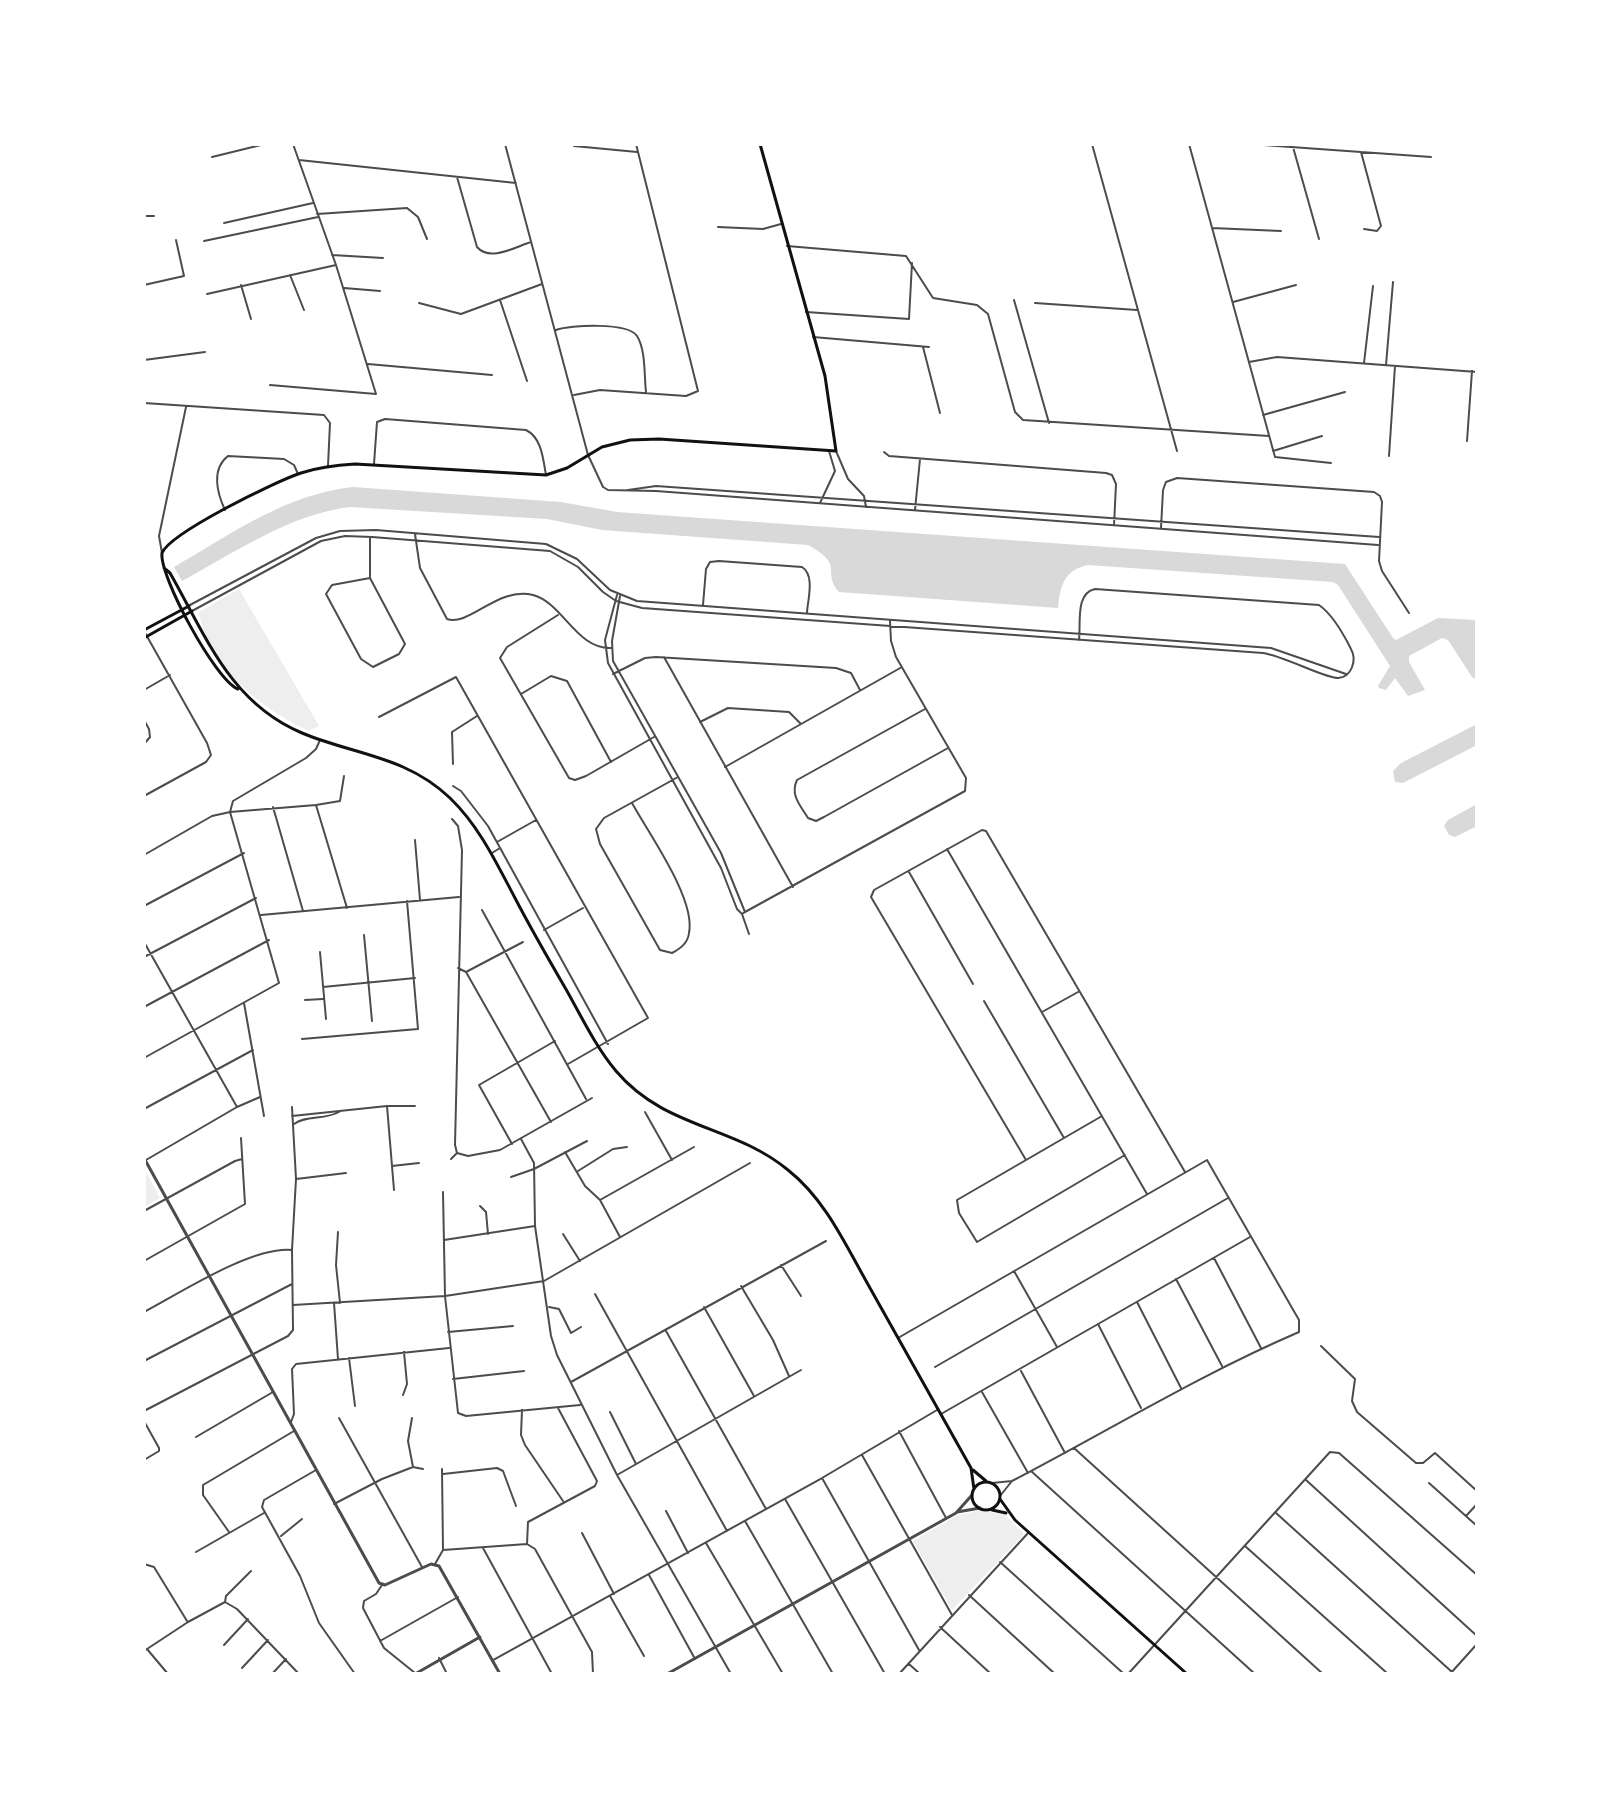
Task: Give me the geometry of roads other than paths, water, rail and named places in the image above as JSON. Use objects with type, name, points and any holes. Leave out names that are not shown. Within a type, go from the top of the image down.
[{"type":"main road","points":[[760,144],[829,397],[836,451],[645,439],[617,442],[588,455],[567,468],[546,475],[374,464],[328,466],[298,474],[225,510],[174,539],[162,554],[164,568],[186,615],[213,662],[229,682],[279,722],[320,740],[387,759],[423,778],[459,808],[492,854],[599,1048],[630,1085],[658,1106],[683,1120],[742,1141],[764,1152],[802,1182],[828,1214],[941,1414],[971,1468],[974,1489]]},
{"type":"main road","points":[[164,568],[170,573],[217,659],[238,689]]},
{"type":"main road","points":[[144,631],[189,606]]},
{"type":"main road","points":[[146,637],[192,611]]},
{"type":"main road","points":[[971,1468],[988,1482]]},
{"type":"main road","points":[[1008,1514],[980,1508],[974,1503],[972,1495],[974,1489],[980,1483],[988,1482],[998,1488],[1008,1514],[1187,1674]]},
{"type":"main road","points":[[990,1509],[1000,1498]]},
{"type":"street","points":[[212,157],[265,144]]},
{"type":"street","points":[[270,385],[376,394],[336,265],[293,144]]},
{"type":"street","points":[[505,144],[588,455],[603,488],[1378,545]]},
{"type":"street","points":[[528,144],[560,145]]},
{"type":"street","points":[[573,395],[600,390],[686,396],[698,391],[636,144]]},
{"type":"street","points":[[1092,144],[1177,451]]},
{"type":"street","points":[[1189,144],[1276,458],[1331,463]]},
{"type":"street","points":[[1249,144],[1431,157]]},
{"type":"street","points":[[574,146],[638,152]]},
{"type":"street","points":[[1293,147],[1319,238]]},
{"type":"street","points":[[1361,152],[1381,226],[1377,231],[1364,229]]},
{"type":"street","points":[[299,160],[516,183]]},
{"type":"street","points":[[456,176],[477,247],[481,252],[493,254],[531,243]]},
{"type":"street","points":[[224,223],[313,203]]},
{"type":"street","points":[[204,241],[318,215],[407,208],[418,217],[427,239]]},
{"type":"street","points":[[144,216],[154,216]]},
{"type":"street","points":[[718,227],[763,229],[781,224]]},
{"type":"street","points":[[1212,228],[1281,231]]},
{"type":"street","points":[[144,285],[184,276],[176,240]]},
{"type":"street","points":[[788,246],[907,256],[933,298],[977,305],[985,310],[1017,416],[1023,420],[1269,436]]},
{"type":"street","points":[[332,255],[383,258]]},
{"type":"street","points":[[806,312],[909,319],[912,263]]},
{"type":"street","points":[[207,294],[336,265]]},
{"type":"street","points":[[290,275],[304,310]]},
{"type":"street","points":[[1386,365],[1393,282]]},
{"type":"street","points":[[419,303],[457,315],[542,284]]},
{"type":"street","points":[[241,285],[251,318]]},
{"type":"street","points":[[1232,302],[1296,285]]},
{"type":"street","points":[[1364,363],[1373,286]]},
{"type":"street","points":[[343,288],[380,291]]},
{"type":"street","points":[[500,300],[527,381]]},
{"type":"street","points":[[1014,300],[1049,423]]},
{"type":"street","points":[[1035,303],[1138,310]]},
{"type":"street","points":[[555,331],[564,327],[592,326],[629,330],[637,336],[640,346],[646,392]]},
{"type":"street","points":[[813,337],[929,347]]},
{"type":"street","points":[[923,347],[940,413]]},
{"type":"street","points":[[144,360],[205,352]]},
{"type":"street","points":[[1249,362],[1272,357],[1477,372]]},
{"type":"street","points":[[368,364],[492,375]]},
{"type":"street","points":[[1389,456],[1395,366]]},
{"type":"street","points":[[1467,441],[1472,371]]},
{"type":"street","points":[[1263,415],[1345,392]]},
{"type":"street","points":[[144,403],[324,415],[330,423],[328,466]]},
{"type":"street","points":[[162,554],[159,536],[186,406]]},
{"type":"street","points":[[374,464],[377,422],[385,418],[526,430],[533,433],[538,441],[546,475]]},
{"type":"street","points":[[1273,451],[1322,436]]},
{"type":"street","points":[[820,503],[835,468],[829,451]]},
{"type":"street","points":[[836,451],[842,467],[866,501],[866,507]]},
{"type":"street","points":[[884,452],[889,456],[920,459],[1106,472],[1112,475],[1116,483],[1114,525]]},
{"type":"street","points":[[225,510],[218,491],[217,479],[220,466],[228,456],[284,459],[294,465],[298,474]]},
{"type":"street","points":[[915,510],[920,459]]},
{"type":"street","points":[[835,468],[842,467]]},
{"type":"street","points":[[1161,529],[1164,486],[1166,482],[1177,478],[1374,492],[1381,499],[1378,545],[1382,571],[1409,613]]},
{"type":"street","points":[[622,491],[656,486],[1379,537]]},
{"type":"street","points":[[189,606],[316,538],[340,531],[414,533],[539,543],[577,558],[606,587],[619,595],[645,602],[1080,632],[1271,648],[1346,674]]},
{"type":"street","points":[[414,533],[420,568],[447,619],[462,620],[489,603],[519,594],[540,598],[583,637],[605,648],[611,648]]},
{"type":"street","points":[[192,611],[321,541],[345,536],[415,539],[539,549],[564,557],[578,567],[603,592],[618,602],[642,608],[1079,640],[1263,653],[1285,658],[1336,678],[1353,668],[1353,651],[1324,609],[1312,604],[1095,589],[1089,590],[1082,598],[1079,640]]},
{"type":"street","points":[[370,537],[370,578],[405,644],[399,654],[373,667],[361,659],[326,594],[332,585],[370,578]]},
{"type":"street","points":[[539,543],[539,549]]},
{"type":"street","points":[[703,605],[706,569],[711,562],[719,561],[801,567],[807,570],[810,578],[807,612]]},
{"type":"street","points":[[619,595],[611,648],[618,671],[721,853],[749,934]]},
{"type":"street","points":[[618,602],[605,648],[613,674],[722,868],[737,909],[743,913]]},
{"type":"street","points":[[558,615],[503,651],[501,658],[569,778],[575,780],[655,737]]},
{"type":"street","points":[[743,913],[963,794],[966,778],[893,649],[890,620]]},
{"type":"street","points":[[144,631],[170,675],[211,755],[206,762],[144,796]]},
{"type":"street","points":[[613,674],[645,658],[664,657],[844,669],[851,673],[860,690]]},
{"type":"street","points":[[664,657],[793,887]]},
{"type":"street","points":[[725,767],[902,667]]},
{"type":"street","points":[[144,690],[170,675]]},
{"type":"street","points":[[520,694],[551,676],[567,681],[611,762]]},
{"type":"street","points":[[379,717],[456,677],[648,1018],[608,1044],[568,1065]]},
{"type":"street","points":[[700,722],[732,707],[784,711],[794,715],[801,724]]},
{"type":"street","points":[[926,709],[797,780],[793,789],[794,795],[808,818],[816,820],[948,748]]},
{"type":"street","points":[[453,764],[452,732],[477,716]]},
{"type":"street","points":[[144,720],[150,737],[144,744]]},
{"type":"street","points":[[144,1058],[279,983],[269,940],[230,812],[233,801],[306,758],[316,749],[320,740]]},
{"type":"street","points":[[144,855],[212,816],[230,812],[340,801],[344,776]]},
{"type":"street","points":[[632,803],[678,886],[688,909],[689,935],[684,945],[672,954],[660,950],[597,836],[598,823],[632,803],[678,777]]},
{"type":"street","points":[[453,786],[469,801],[497,842],[608,1044]]},
{"type":"street","points":[[316,805],[347,908]]},
{"type":"street","points":[[273,807],[303,910]]},
{"type":"street","points":[[452,819],[458,826],[462,842],[454,1145],[457,1153],[463,1156],[496,1152],[586,1099],[592,1098]]},
{"type":"street","points":[[497,842],[536,820]]},
{"type":"street","points":[[1026,1160],[871,897],[872,893],[979,830],[986,831],[1185,1172]]},
{"type":"street","points":[[415,840],[420,900]]},
{"type":"street","points":[[492,854],[500,848]]},
{"type":"street","points":[[947,849],[1147,1194]]},
{"type":"street","points":[[144,906],[244,853]]},
{"type":"street","points":[[908,871],[973,984]]},
{"type":"street","points":[[261,915],[459,897]]},
{"type":"street","points":[[144,957],[256,898]]},
{"type":"street","points":[[302,1039],[417,1030],[419,1025],[407,902]]},
{"type":"street","points":[[544,930],[585,907]]},
{"type":"street","points":[[482,910],[586,1099]]},
{"type":"street","points":[[364,935],[372,1021]]},
{"type":"street","points":[[144,1007],[269,940]]},
{"type":"street","points":[[144,942],[237,1107]]},
{"type":"street","points":[[466,972],[524,942]]},
{"type":"street","points":[[320,952],[326,1019]]},
{"type":"street","points":[[554,968],[562,963]]},
{"type":"street","points":[[458,968],[466,972],[550,1122]]},
{"type":"street","points":[[323,987],[415,978]]},
{"type":"street","points":[[567,992],[576,987]]},
{"type":"street","points":[[1042,1012],[1079,991]]},
{"type":"street","points":[[305,1000],[324,999]]},
{"type":"street","points":[[984,1001],[1064,1138]]},
{"type":"street","points":[[244,1004],[264,1116]]},
{"type":"street","points":[[512,1144],[479,1086],[517,1061],[555,1041]]},
{"type":"street","points":[[144,1109],[253,1050]]},
{"type":"street","points":[[260,1097],[237,1107],[144,1160],[334,1504],[382,1585]]},
{"type":"street","points":[[387,1106],[394,1190]]},
{"type":"street","points":[[292,1116],[387,1106],[415,1107]]},
{"type":"street","points":[[144,1411],[288,1336],[293,1330],[291,1250],[296,1179],[292,1107]]},
{"type":"street","points":[[293,1128],[298,1121],[327,1118],[339,1112]]},
{"type":"street","points":[[645,1112],[672,1160]]},
{"type":"street","points":[[1102,1116],[956,1201],[959,1213],[977,1242],[1125,1155]]},
{"type":"street","points":[[144,1262],[245,1204],[241,1138]]},
{"type":"street","points":[[521,1139],[532,1157],[535,1227],[557,1355],[617,1475],[731,1674]]},
{"type":"street","points":[[511,1177],[534,1169],[587,1140]]},
{"type":"street","points":[[578,1171],[613,1149],[627,1147]]},
{"type":"street","points":[[600,1200],[693,1147]]},
{"type":"street","points":[[565,1152],[585,1186],[600,1200],[620,1238]]},
{"type":"street","points":[[451,1160],[457,1153]]},
{"type":"street","points":[[144,1211],[235,1161],[243,1159]]},
{"type":"street","points":[[898,1338],[1207,1160],[1299,1320],[1299,1332],[1221,1366],[1012,1481],[992,1483]]},
{"type":"street","points":[[392,1166],[418,1163]]},
{"type":"street","points":[[293,1305],[445,1296],[544,1281],[750,1163]]},
{"type":"street","points":[[296,1179],[346,1173]]},
{"type":"street","points":[[443,1192],[447,1332],[456,1410],[461,1415],[580,1405]]},
{"type":"street","points":[[935,1367],[1228,1197]]},
{"type":"street","points":[[480,1206],[486,1212],[488,1234]]},
{"type":"street","points":[[444,1240],[535,1227]]},
{"type":"street","points":[[338,1232],[336,1265],[340,1302]]},
{"type":"street","points":[[563,1234],[580,1261]]},
{"type":"street","points":[[941,1414],[1250,1237]]},
{"type":"street","points":[[570,1382],[666,1330],[704,1306],[826,1241]]},
{"type":"street","points":[[144,1312],[209,1277],[259,1255],[291,1250]]},
{"type":"street","points":[[1214,1258],[1261,1348]]},
{"type":"street","points":[[781,1265],[801,1296]]},
{"type":"street","points":[[1014,1271],[1057,1348]]},
{"type":"street","points":[[1176,1280],[1221,1366]]},
{"type":"street","points":[[144,1361],[292,1284]]},
{"type":"street","points":[[741,1286],[773,1340],[789,1377]]},
{"type":"street","points":[[595,1294],[727,1531]]},
{"type":"street","points":[[1137,1302],[1181,1388]]},
{"type":"street","points":[[334,1303],[338,1359]]},
{"type":"street","points":[[704,1306],[754,1396]]},
{"type":"street","points":[[548,1307],[559,1309],[571,1333],[581,1327]]},
{"type":"street","points":[[1098,1324],[1141,1408]]},
{"type":"street","points":[[447,1332],[513,1326]]},
{"type":"street","points":[[666,1330],[766,1509]]},
{"type":"street","points":[[1321,1346],[1354,1378],[1352,1401],[1359,1414],[1416,1463],[1424,1463],[1435,1453],[1477,1491]]},
{"type":"street","points":[[290,1423],[294,1414],[294,1366],[338,1359],[449,1348]]},
{"type":"street","points":[[403,1395],[407,1384],[404,1352]]},
{"type":"street","points":[[349,1358],[355,1406]]},
{"type":"street","points":[[617,1475],[801,1370]]},
{"type":"street","points":[[1020,1370],[1065,1453]]},
{"type":"street","points":[[452,1379],[524,1371]]},
{"type":"street","points":[[981,1391],[1030,1472],[1255,1674]]},
{"type":"street","points":[[196,1437],[273,1392]]},
{"type":"street","points":[[527,1544],[528,1522],[563,1501],[595,1486],[597,1481],[558,1407]]},
{"type":"street","points":[[493,1660],[822,1478],[938,1409]]},
{"type":"street","points":[[522,1410],[521,1435],[525,1445],[563,1501]]},
{"type":"street","points":[[610,1412],[636,1464]]},
{"type":"street","points":[[339,1418],[422,1567]]},
{"type":"street","points":[[412,1418],[408,1441],[413,1467]]},
{"type":"street","points":[[144,1421],[159,1451],[144,1460]]},
{"type":"street","points":[[229,1532],[206,1499],[203,1485],[294,1431]]},
{"type":"street","points":[[899,1431],[946,1518]]},
{"type":"street","points":[[1074,1448],[1323,1674]]},
{"type":"street","points":[[1000,1562],[1126,1674],[1330,1452],[1340,1453],[1477,1575]]},
{"type":"street","points":[[861,1454],[952,1615]]},
{"type":"street","points":[[334,1504],[376,1481],[413,1467],[423,1469]]},
{"type":"street","points":[[443,1474],[497,1468],[503,1471],[516,1506]]},
{"type":"street","points":[[442,1469],[443,1550],[435,1564],[422,1567],[382,1585],[376,1594],[362,1604],[380,1641],[415,1674],[439,1658],[480,1637]]},
{"type":"street","points":[[316,1470],[264,1500],[262,1507],[280,1537],[319,1623],[354,1674]]},
{"type":"street","points":[[822,1478],[919,1650]]},
{"type":"street","points":[[1305,1479],[1477,1636]]},
{"type":"street","points":[[1000,1498],[1012,1481]]},
{"type":"street","points":[[1429,1483],[1477,1526]]},
{"type":"street","points":[[956,1513],[972,1495]]},
{"type":"street","points":[[785,1498],[885,1674]]},
{"type":"street","points":[[1466,1516],[1477,1504]]},
{"type":"street","points":[[667,1674],[946,1518],[956,1513],[980,1508]]},
{"type":"street","points":[[666,1511],[688,1553]]},
{"type":"street","points":[[196,1551],[265,1512]]},
{"type":"street","points":[[1275,1513],[1451,1673],[1477,1644]]},
{"type":"street","points":[[280,1537],[302,1519]]},
{"type":"street","points":[[745,1521],[833,1674]]},
{"type":"street","points":[[899,1674],[1029,1532]]},
{"type":"street","points":[[582,1533],[614,1593]]},
{"type":"street","points":[[706,1543],[783,1674]]},
{"type":"street","points":[[443,1550],[527,1544],[535,1549],[592,1652],[593,1674]]},
{"type":"street","points":[[482,1546],[552,1674]]},
{"type":"street","points":[[1245,1546],[1388,1674]]},
{"type":"street","points":[[144,1564],[154,1567],[188,1622]]},
{"type":"street","points":[[435,1564],[442,1569],[500,1674]]},
{"type":"street","points":[[225,1602],[226,1596],[251,1571]]},
{"type":"street","points":[[649,1575],[695,1659]]},
{"type":"street","points":[[969,1595],[1055,1674]]},
{"type":"street","points":[[610,1596],[644,1656]]},
{"type":"street","points":[[380,1641],[458,1597]]},
{"type":"street","points":[[168,1674],[146,1650],[188,1622],[225,1602]]},
{"type":"street","points":[[225,1602],[248,1620],[299,1674]]},
{"type":"street","points":[[224,1645],[248,1620]]},
{"type":"street","points":[[940,1627],[991,1674]]},
{"type":"street","points":[[242,1668],[268,1640]]},
{"type":"street","points":[[439,1658],[447,1674]]},
{"type":"street","points":[[272,1674],[285,1659]]},
{"type":"street","points":[[909,1664],[920,1674]]}]
